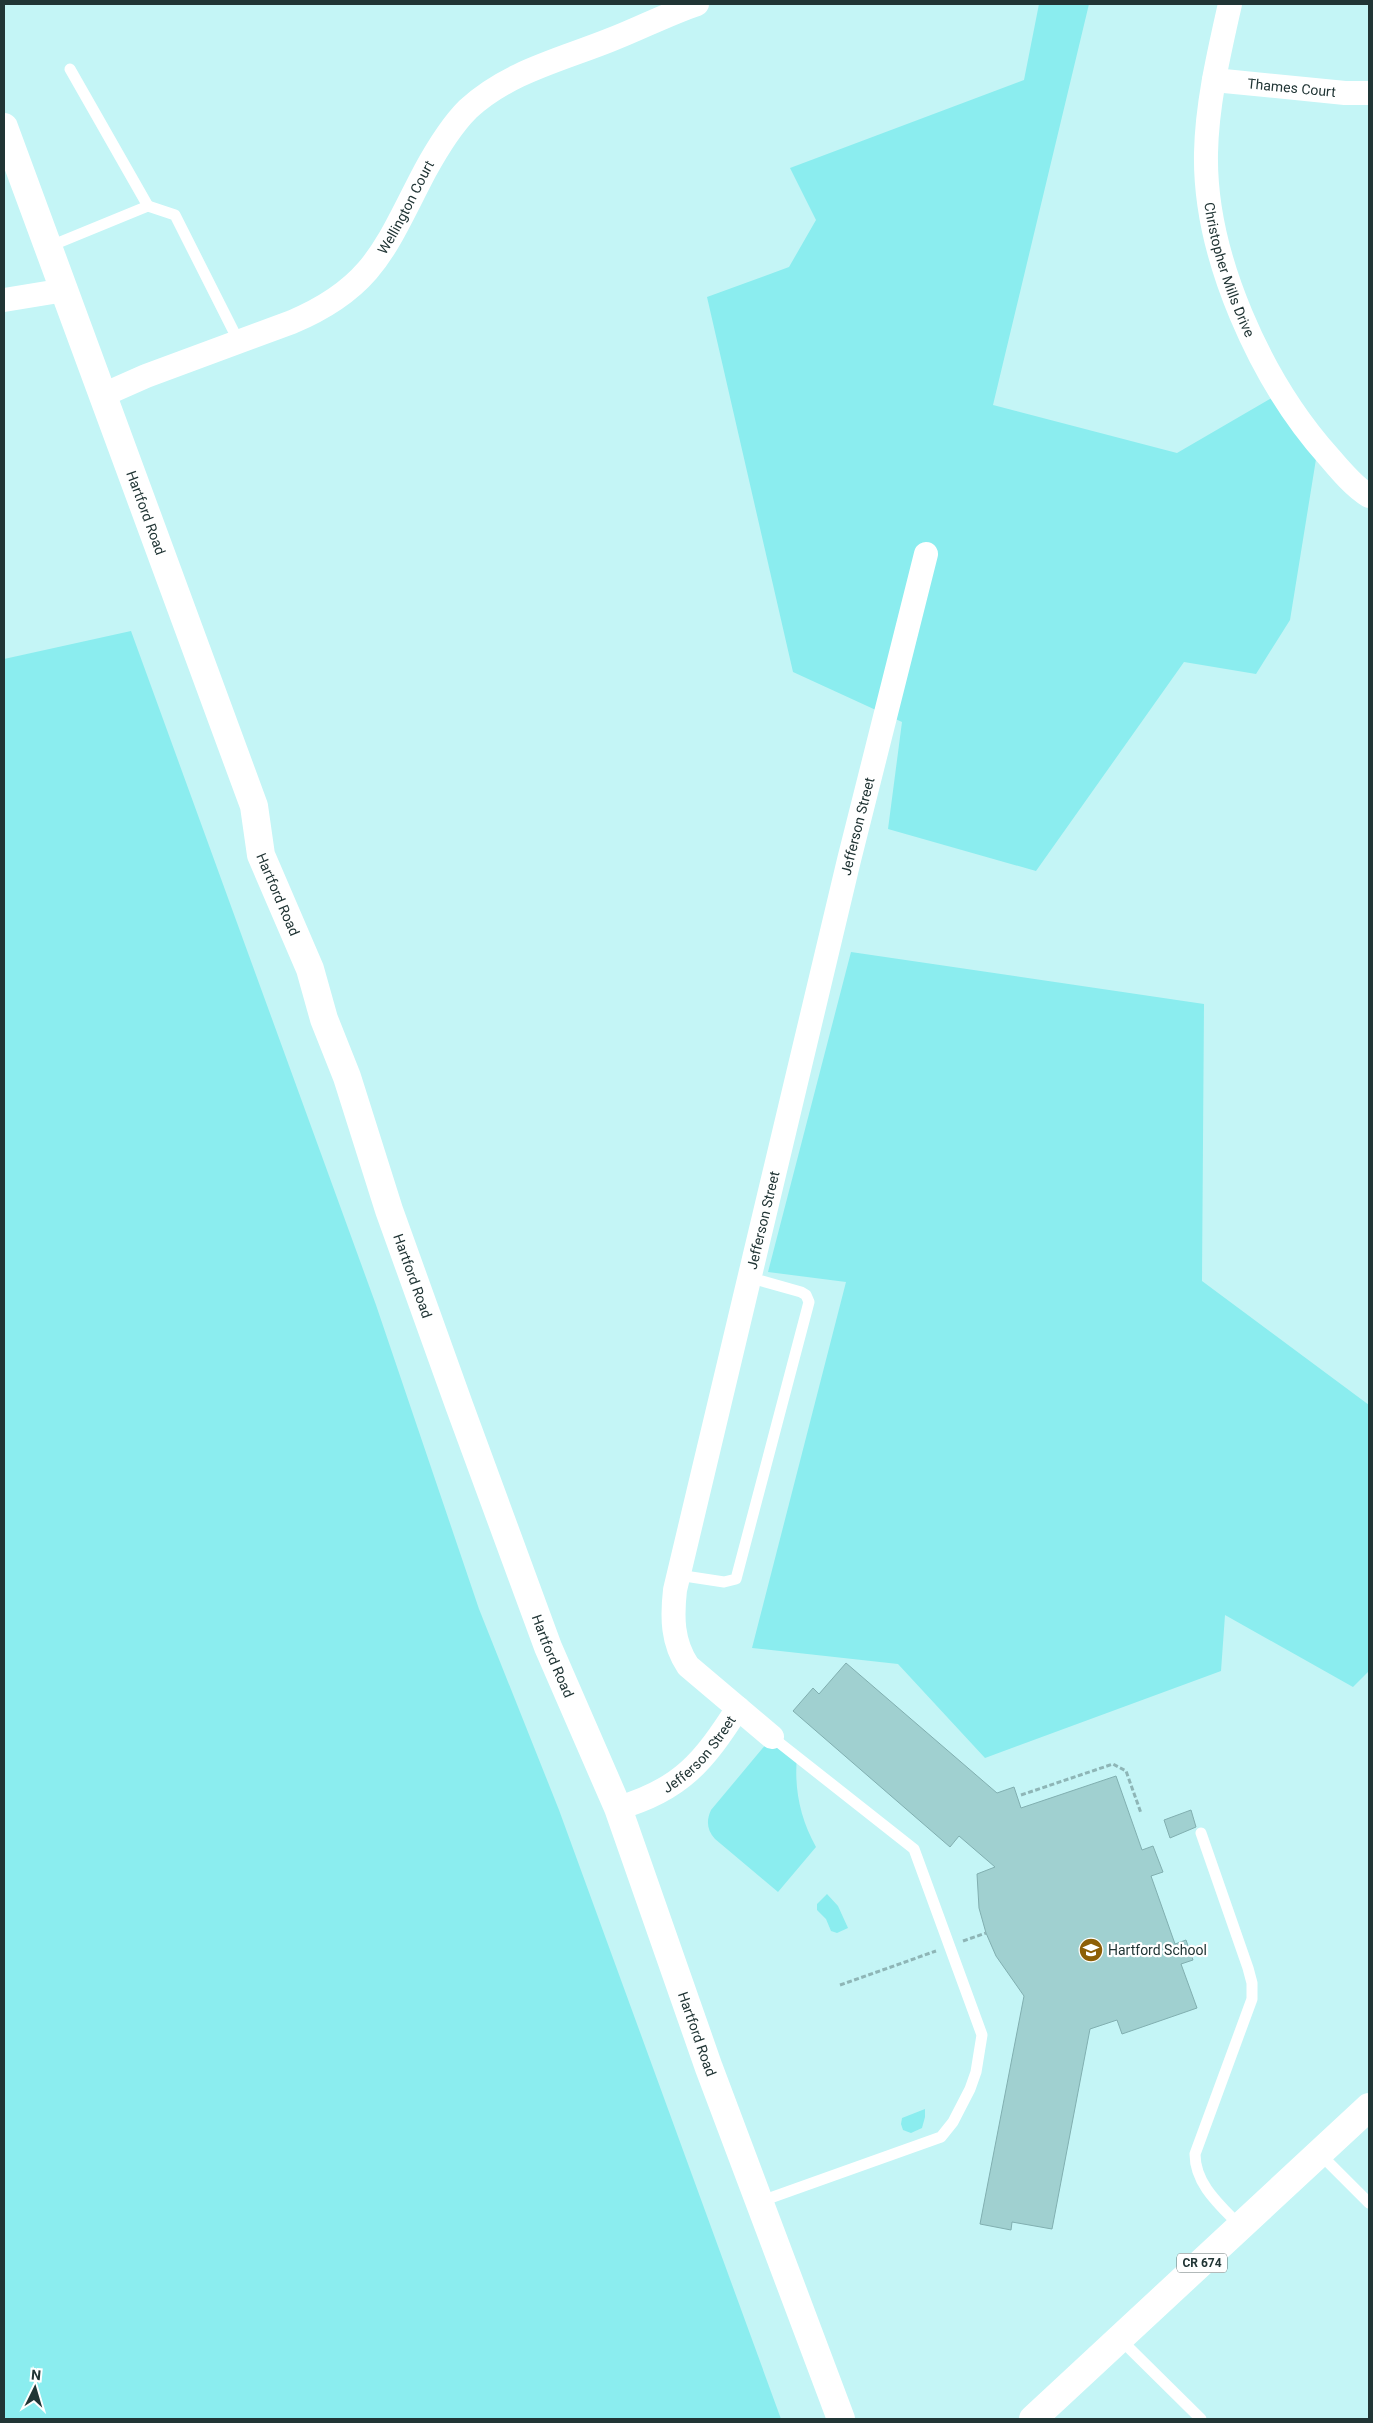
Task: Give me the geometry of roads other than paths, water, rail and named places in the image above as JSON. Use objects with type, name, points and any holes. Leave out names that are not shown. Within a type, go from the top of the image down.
[{"type":"street","name":"Wellington Court","points":[[103,395],[310,315],[348,292],[365,276],[394,232],[434,155],[449,131],[468,110],[490,92],[539,66],[608,42],[697,4]]},
{"type":"street","name":"Christopher Mills Drive","points":[[1230,4],[1214,80],[1207,133],[1207,174],[1215,235],[1226,276],[1277,387],[1298,419],[1336,465],[1369,496]]},
{"type":"street","name":"Thames Court","points":[[1214,80],[1345,93],[1369,93]]},
{"type":"street","name":"Hartford Road","points":[[4,127],[254,806],[261,856],[310,969],[324,1019],[347,1077],[389,1210],[456,1396],[548,1647],[618,1808],[759,2202],[841,2419]]},
{"type":"street","points":[[4,300],[65,290]]},
{"type":"street","name":"Jefferson Street","points":[[618,1808],[654,1795],[687,1774],[714,1746],[738,1708],[688,1666],[680,1654],[675,1634],[673,1610],[678,1576],[751,1278],[847,870],[926,554]]},
{"type":"street","points":[[738,1708],[772,1737]]},
{"type":"street","name":"CR 674","points":[[1036,2413],[1120,2339],[1369,2106]]},
{"type":"lane","points":[[70,69],[148,206]]},
{"type":"lane","points":[[48,246],[148,206],[175,215],[239,342]]},
{"type":"lane","points":[[678,1576],[724,1582],[736,1579],[809,1302],[806,1295],[801,1292],[751,1278]]},
{"type":"lane","points":[[759,2202],[941,2136],[953,2122],[962,2106],[976,2072],[982,2035],[914,1849],[772,1737]]},
{"type":"lane","points":[[1201,1833],[1248,1968],[1252,1999],[1195,2154],[1195,2166],[1204,2186],[1241,2227]]},
{"type":"lane","points":[[1319,2153],[1369,2203]]},
{"type":"lane","points":[[1120,2339],[1201,2419]]},
{"type":"place","name":"Hartford School","points":[[1091,1950]]}]
